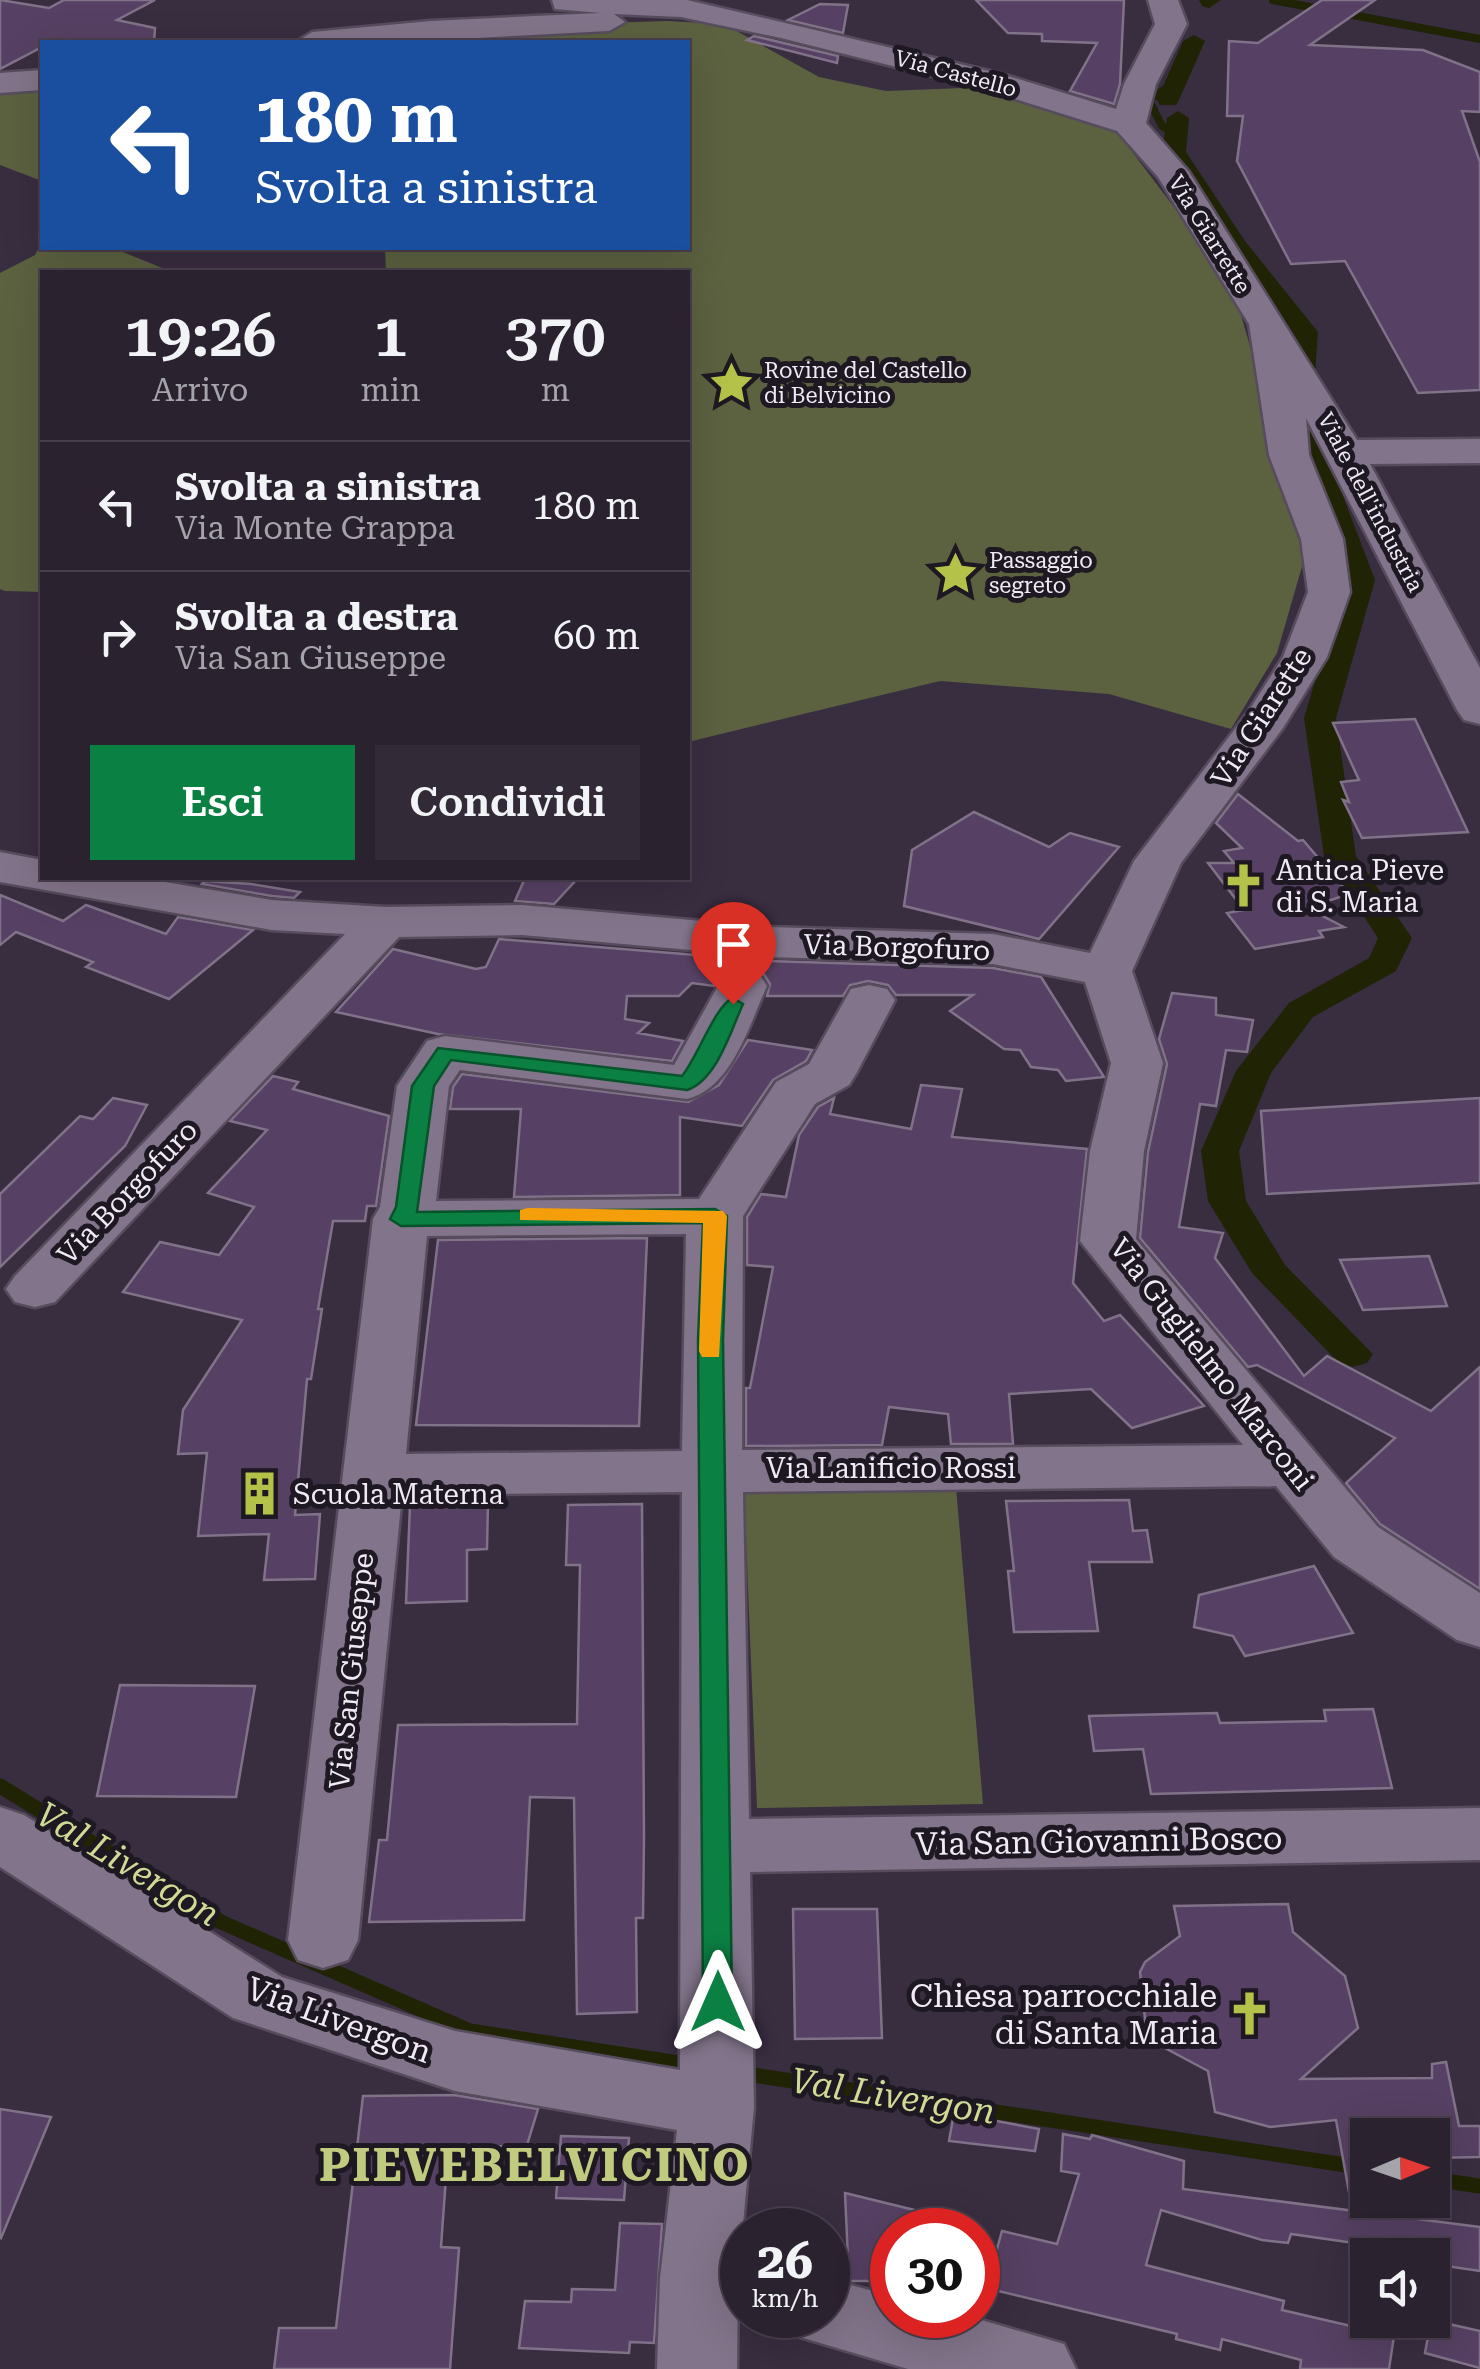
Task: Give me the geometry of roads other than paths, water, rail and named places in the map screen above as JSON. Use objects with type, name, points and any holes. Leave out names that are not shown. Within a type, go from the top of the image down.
[{"type":"street","points":[[1129,124],[1140,84],[1171,24],[1163,0]]},
{"type":"street","name":"Via Castello","points":[[566,2],[681,8],[782,29],[991,81],[1129,124]]},
{"type":"street","name":"Via Castello","points":[[332,40],[431,30],[623,22],[782,29]]},
{"type":"street","points":[[0,83],[40,80]]},
{"type":"street","name":"Via Giarrette","points":[[1129,124],[1172,172],[1267,325]]},
{"type":"street","name":"Viale dell'industria","points":[[1267,325],[1346,452],[1480,710]]},
{"type":"street","name":"Via Giarette","points":[[1108,971],[1158,861],[1267,718],[1305,657],[1329,592],[1322,539],[1289,455],[1285,408],[1267,325]]},
{"type":"street","points":[[1346,452],[1480,451]]},
{"type":"street","points":[[0,867],[40,874]]},
{"type":"street","name":"Via Borgofuro","points":[[72,880],[272,914],[386,922],[522,920],[769,942],[993,949],[1108,971]]},
{"type":"street","name":"Via Borgofuro","points":[[34,1289],[386,922]]},
{"type":"street","name":"Via Guglielmo Marconi","points":[[1108,971],[1137,1063],[1117,1151],[1108,1240],[1356,1542],[1480,1624]]},
{"type":"street","name":"Via San Giuseppe","points":[[323,1940],[401,1219],[408,1207],[423,1086],[445,1052],[687,1083],[705,1062],[742,986]]},
{"type":"street","points":[[720,2215],[710,1340],[715,1216],[795,1092],[830,1074],[868,1000]]},
{"type":"street","points":[[401,1219],[715,1216]]},
{"type":"street","name":"Via Lanificio Rossi","points":[[372,1476],[1290,1465]]},
{"type":"street","name":"Via Livergon","points":[[0,1833],[258,1998],[455,2061],[718,2078]]},
{"type":"street","name":"Via San Giovanni Bosco","points":[[718,1846],[1480,1834]]},
{"type":"street","points":[[697,2369],[720,2288]]},
{"type":"street","points":[[850,2319],[1036,2369]]},
{"type":"waterway","points":[[1273,0],[1480,39]]},
{"type":"waterway","points":[[1168,100],[1194,41]]},
{"type":"waterway","points":[[1176,82],[1149,100],[1162,126],[1176,135]]},
{"type":"waterway","points":[[1178,118],[1174,152],[1236,245],[1305,332],[1299,415],[1360,580],[1320,718],[1340,856],[1395,938],[1384,964],[1301,1010],[1254,1071],[1220,1151],[1227,1201],[1271,1273],[1353,1354]]},
{"type":"waterway","name":"Val Livergon","points":[[0,1786],[221,1922],[470,2031],[692,2065]]},
{"type":"waterway","name":"Val Livergon","points":[[740,2073],[1350,2166]]},
{"type":"waterway","name":"Val Livergon","points":[[1450,2182],[1480,2186]]},
{"type":"place","name":"Rovine del Castello di Belvicino","points":[[731,383]]},
{"type":"place","name":"Passaggio segreto","points":[[956,573]]},
{"type":"place","name":"Antica Pieve di S. Maria","points":[[1243,886]]},
{"type":"place","name":"Scuola Materna","points":[[260,1494]]},
{"type":"place","name":"Chiesa parrocchiale di Santa Maria","points":[[1250,2014]]},
{"type":"district","name":"PIEVEBELVICINO","points":[[535,2165]]}]
